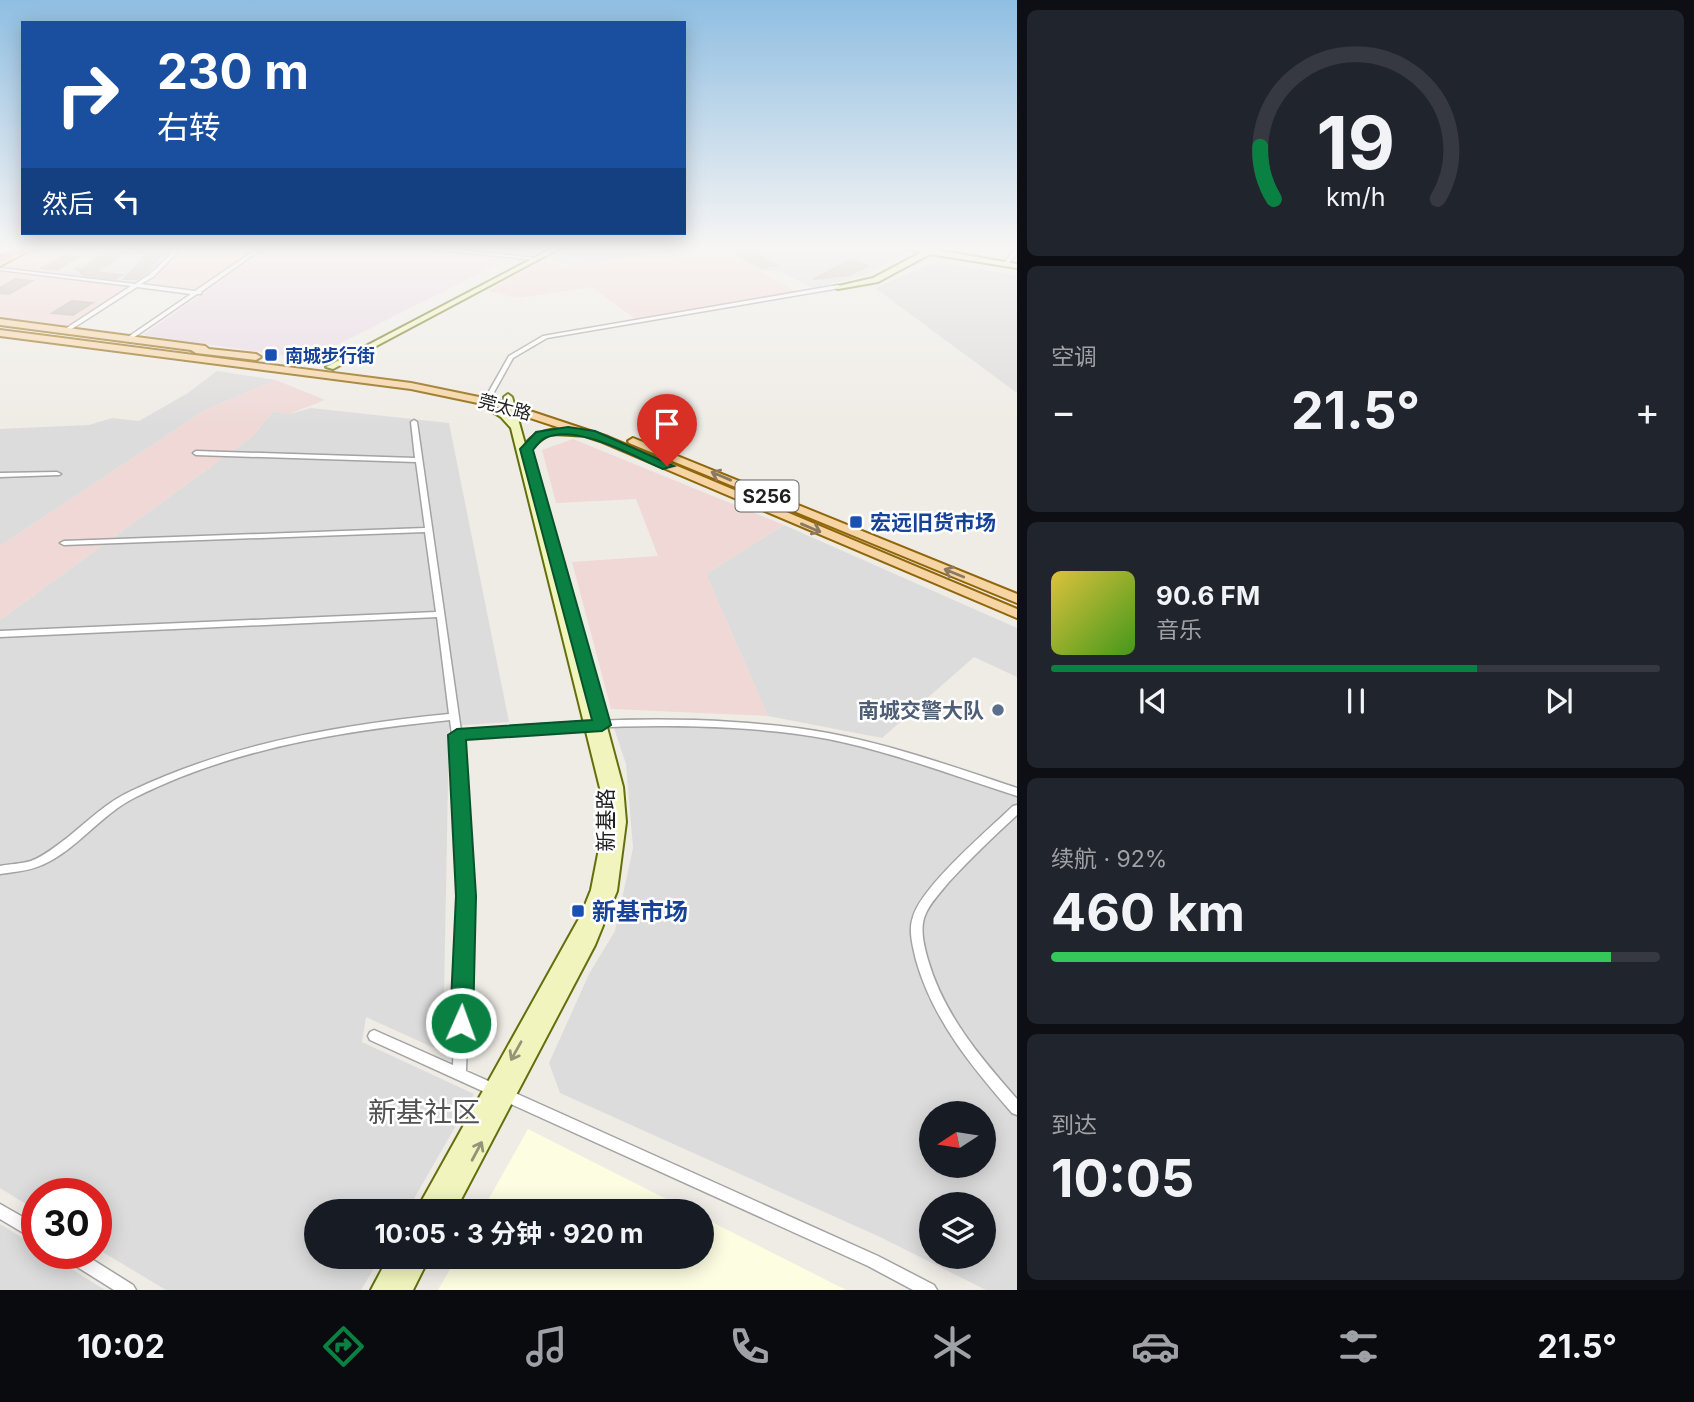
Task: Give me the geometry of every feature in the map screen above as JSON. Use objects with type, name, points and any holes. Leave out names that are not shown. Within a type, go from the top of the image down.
[{"type":"main road","name":"莞太路","points":[[0,329],[194,354],[256,357],[423,379],[491,393],[1017,614]]},
{"type":"main road","points":[[0,329],[68,330],[231,354]]},
{"type":"main road","points":[[0,329],[194,354],[256,357]]},
{"type":"main road","points":[[0,329],[220,363]]},
{"type":"main road","name":"莞太路","points":[[194,354],[220,363],[411,386],[512,403],[576,418],[1017,599]]},
{"type":"main road","points":[[194,354],[246,365]]},
{"type":"street","points":[[68,330],[103,308]]},
{"type":"street","points":[[130,338],[176,308]]},
{"type":"street","points":[[330,367],[442,308]]},
{"type":"street","points":[[491,393],[511,357],[545,337],[714,308]]},
{"type":"street","points":[[475,398],[504,415],[514,428]]},
{"type":"street","name":"新基路","points":[[434,1199],[501,1092],[587,945],[609,891],[619,821],[616,787],[514,428],[512,403]]},
{"type":"street","name":"新基路","points":[[512,403],[597,725]]},
{"type":"street","points":[[414,422],[457,735],[466,896],[459,1073]]},
{"type":"street","points":[[526,449],[535,439],[546,433],[591,434]]},
{"type":"street","points":[[196,453],[419,460]]},
{"type":"street","points":[[0,475],[57,474]]},
{"type":"street","points":[[64,543],[428,530]]},
{"type":"street","points":[[0,634],[440,614]]},
{"type":"street","points":[[0,870],[40,862],[95,817],[131,795],[237,751],[398,721],[454,716]]},
{"type":"street","points":[[457,735],[597,725],[729,726],[797,731],[860,743],[1017,792]]},
{"type":"street","points":[[1017,808],[937,889],[919,915],[918,943],[928,986],[945,1017],[965,1049],[1017,1109]]},
{"type":"street","points":[[374,1036],[873,1261],[929,1290]]},
{"type":"street","name":"新基路","points":[[450,1199],[501,1092]]},
{"type":"street","points":[[0,1211],[21,1224]]},
{"type":"street","points":[[94,1269],[128,1290]]},
{"type":"street","points":[[382,1290],[394,1269]]},
{"type":"street","points":[[402,1290],[413,1269]]},
{"type":"shaded area","points":[[0,308],[97,308],[70,326],[0,317]]},
{"type":"shaded area","points":[[182,308],[410,308],[309,359],[143,335]]},
{"type":"shaded area","points":[[620,308],[699,308],[635,319]]},
{"type":"shaded area","points":[[902,308],[1017,308],[1017,393]]},
{"type":"shaded area","points":[[217,371],[276,380],[205,410],[0,546],[0,429],[89,425],[112,418],[139,421],[188,393]]},
{"type":"shaded area","points":[[276,380],[325,400],[289,414],[273,411],[253,436],[0,620],[0,546],[205,410]]},
{"type":"shaded area","points":[[311,408],[449,423],[509,722],[449,726],[443,1052],[366,1017],[362,1042],[474,1094],[414,1199],[304,1199],[304,1269],[374,1269],[361,1290],[166,1290],[112,1258],[112,1178],[21,1178],[21,1201],[0,1188],[0,620],[253,436],[273,411],[289,414]]},
{"type":"shaded area","points":[[573,439],[784,525],[706,574],[768,716],[611,709],[572,562],[658,556],[636,499],[556,503],[542,450]]},
{"type":"shaded area","points":[[784,525],[1017,628],[1017,677],[974,657],[882,738],[768,716],[706,574]]},
{"type":"shaded area","points":[[613,725],[797,731],[860,743],[1017,792],[1017,1290],[986,1290],[944,1269],[996,1269],[996,1192],[919,1192],[919,1256],[560,1093],[549,1063],[589,974],[615,931],[633,848],[626,764]]},
{"type":"shaded area","points":[[528,1129],[666,1199],[489,1199]]},
{"type":"shaded area","points":[[714,1223],[846,1290],[438,1290],[450,1269],[714,1269]]},
{"type":"shaded area","points":[[0,1224],[21,1237],[21,1269],[72,1269],[105,1290],[0,1290]]},
{"type":"building","points":[[60,308],[84,308],[73,315],[52,313]]},
{"type":"place","name":"南城步行街","points":[[271,355]]},
{"type":"place","name":"宏远旧货市场","points":[[856,522]]},
{"type":"place","name":"南城交警大队","points":[[998,710]]},
{"type":"place","name":"新基市场","points":[[578,911]]},
{"type":"district","name":"新基社区","points":[[424,1112]]},
{"type":"route","points":[[461,1023],[466,896],[457,735],[508,729],[602,725],[526,449],[541,435],[568,431],[591,434],[667,466]]}]
